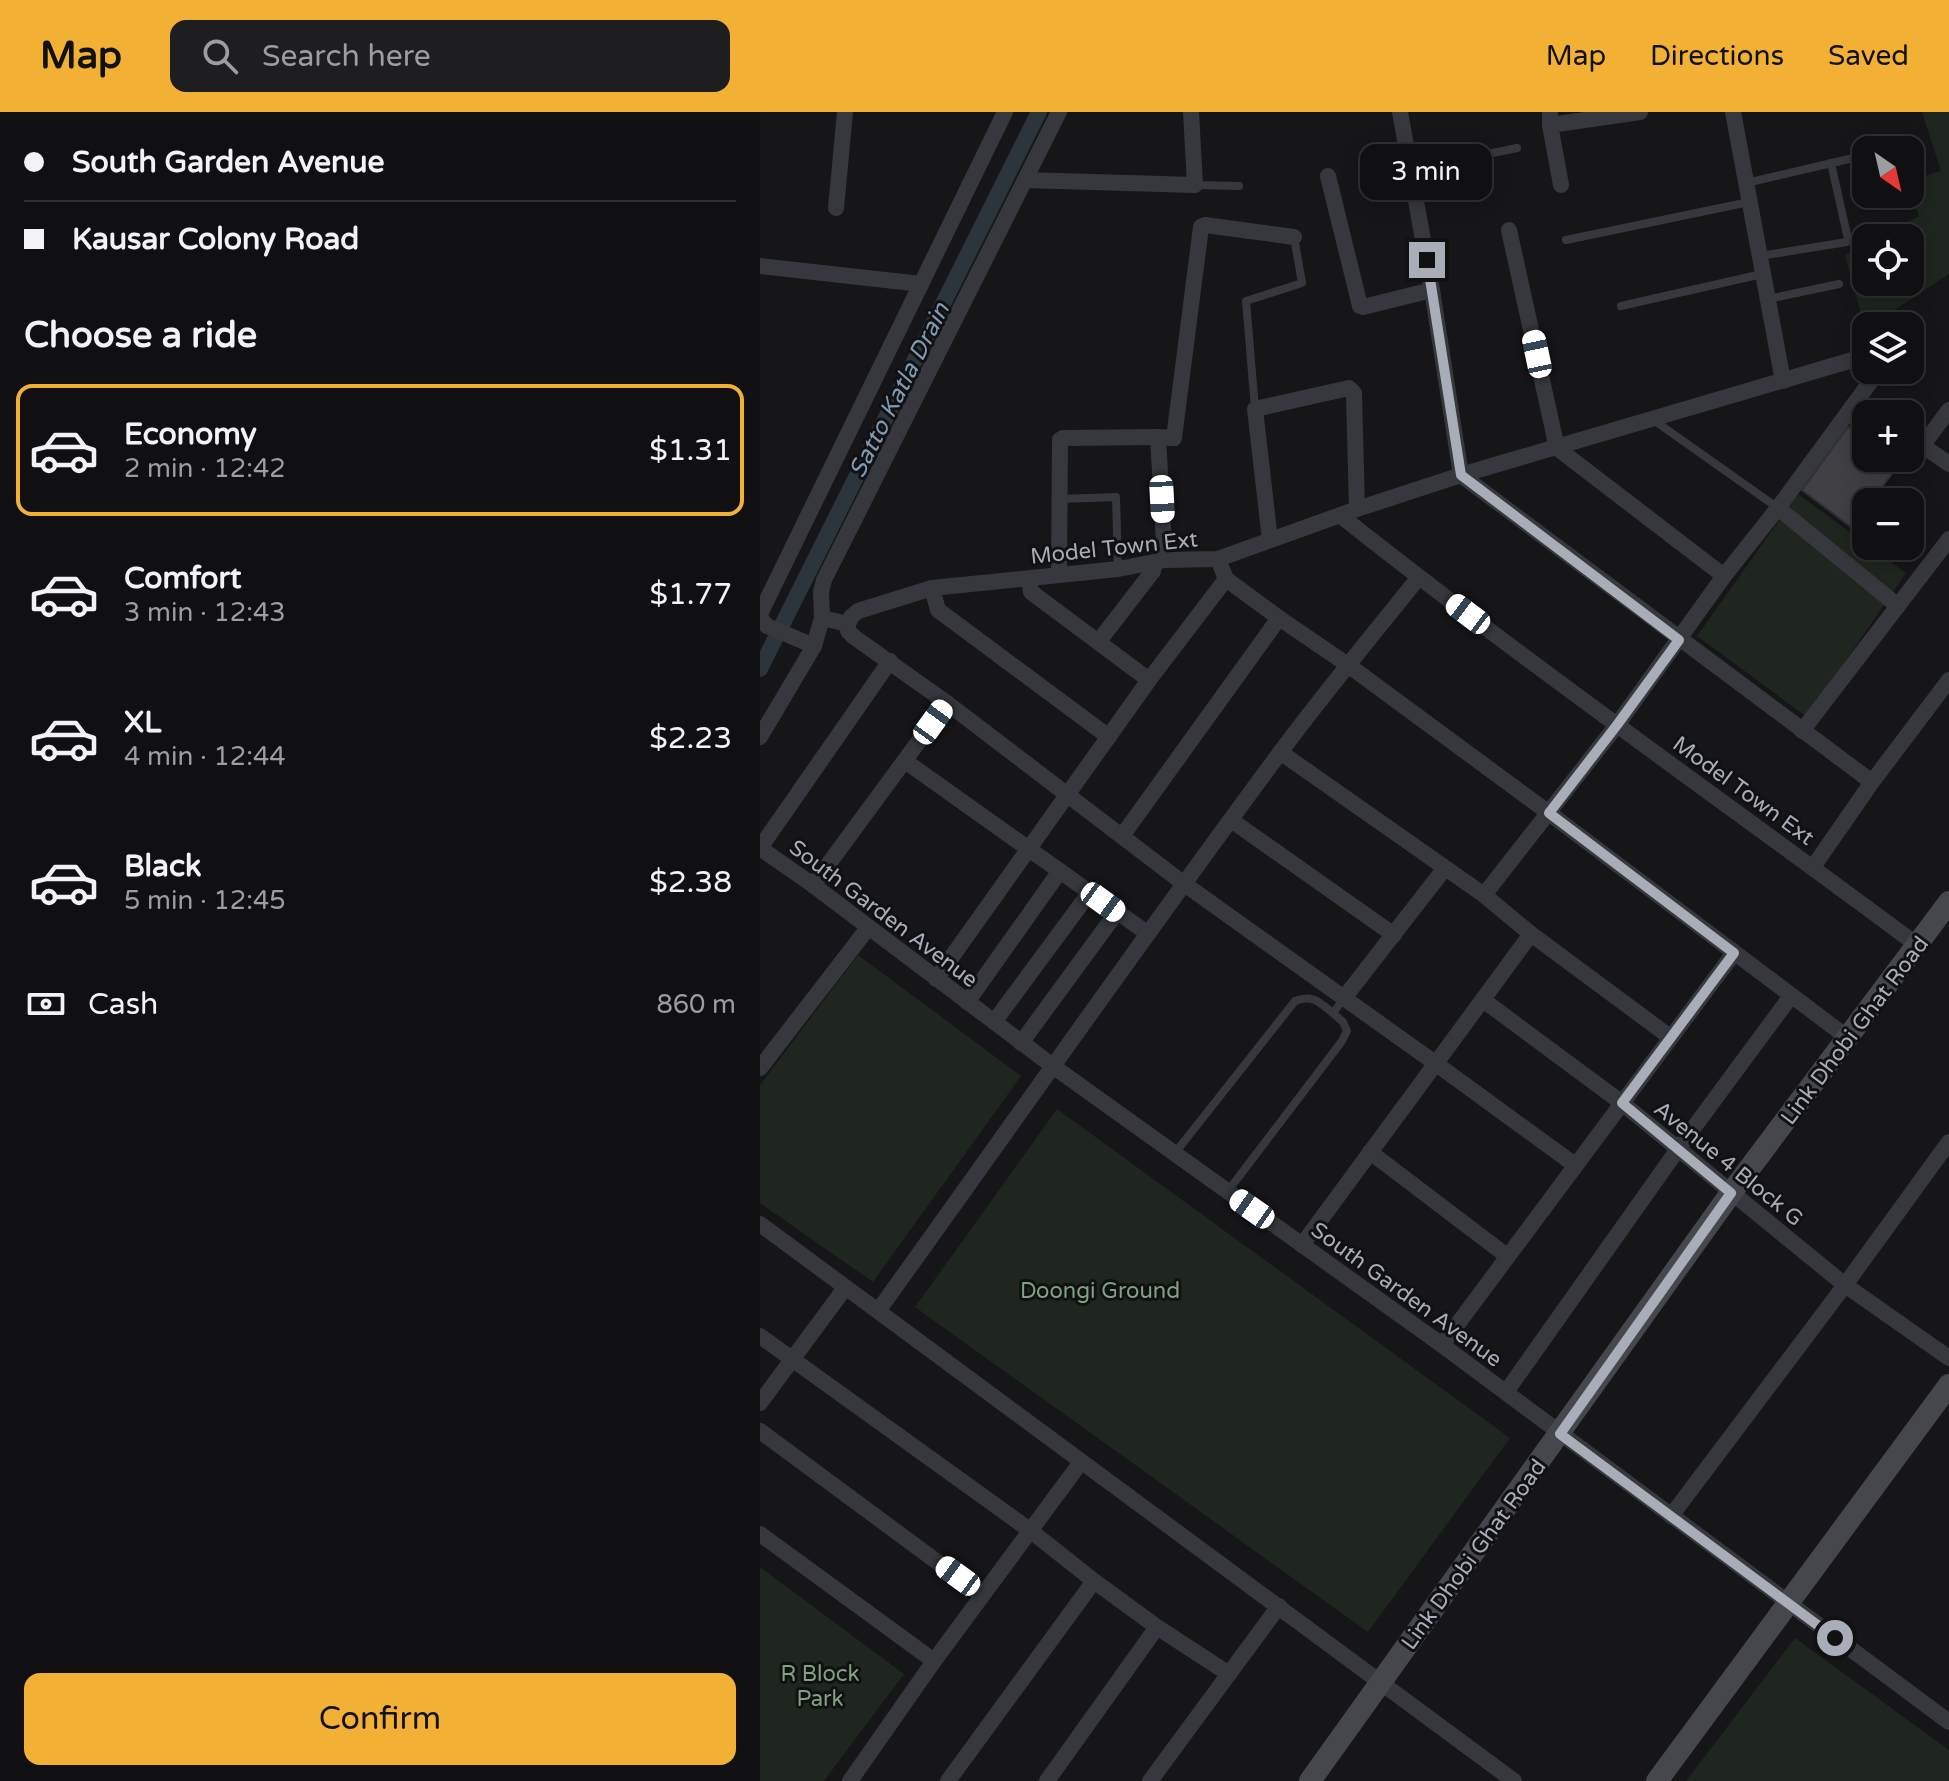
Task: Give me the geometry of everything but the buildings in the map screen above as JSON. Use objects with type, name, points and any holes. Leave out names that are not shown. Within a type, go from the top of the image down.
[{"type":"street","points":[[836,208],[845,112]]},
{"type":"street","points":[[814,646],[762,620],[1005,112]]},
{"type":"street","points":[[760,737],[814,646],[822,618],[824,580],[1059,112]]},
{"type":"street","points":[[1025,180],[1195,185],[1191,112]]},
{"type":"street","points":[[1400,112],[1461,475],[1872,782]]},
{"type":"street","points":[[1561,185],[1550,119],[1640,112]]},
{"type":"street","points":[[1733,112],[1783,381]]},
{"type":"street","points":[[1328,176],[1360,306],[1432,290]]},
{"type":"street","points":[[1059,574],[1060,440],[1174,438],[1201,227],[1205,225],[1294,237]]},
{"type":"street","points":[[1509,230],[1557,448],[1724,576]]},
{"type":"street","points":[[760,266],[921,284]]},
{"type":"street","points":[[1270,540],[1255,409],[1349,388],[1352,390],[1349,512],[1461,475],[1852,360]]},
{"type":"street","points":[[1858,400],[1869,384]]},
{"type":"street","points":[[1484,895],[1617,725],[1724,576],[1852,408]]},
{"type":"street","points":[[1924,434],[1949,410]]},
{"type":"street","points":[[1099,641],[1160,561],[1158,437]]},
{"type":"street","points":[[1924,447],[1949,464]]},
{"type":"street","points":[[1778,508],[1898,606]]},
{"type":"street","name":"Model Town Ext","points":[[848,624],[858,611],[932,588],[1118,569],[1160,561],[1218,559],[1349,512],[1419,577],[1917,945]]},
{"type":"street","points":[[1802,731],[1949,539]]},
{"type":"street","points":[[1218,559],[1226,579],[1549,813],[1848,1038]]},
{"type":"street","points":[[878,1311],[1183,883],[1280,752],[1419,577]]},
{"type":"street","points":[[1029,579],[1031,592],[1149,680]]},
{"type":"street","points":[[936,979],[1149,680],[1226,579]]},
{"type":"street","points":[[932,588],[938,610],[1109,737]]},
{"type":"street","points":[[822,618],[848,624],[848,631],[854,637],[1069,794],[1183,883],[1575,1165]]},
{"type":"street","points":[[1122,836],[1279,618]]},
{"type":"street","points":[[760,848],[890,661]]},
{"type":"street","points":[[1813,867],[1949,680]]},
{"type":"street","points":[[813,885],[947,703]]},
{"type":"street","points":[[1280,752],[1484,895],[1531,934],[1670,1037]]},
{"type":"street","points":[[905,761],[1147,933]]},
{"type":"street","points":[[1231,820],[1394,935]]},
{"type":"street","name":"South Garden Avenue","points":[[760,848],[1021,1043],[1506,1392],[1949,1722]]},
{"type":"street","points":[[1344,998],[1445,868]]},
{"type":"street","points":[[967,1002],[1060,871]]},
{"type":"street","points":[[994,1022],[1090,892]]},
{"type":"street","name":"Link Dhobi Ghat Road","points":[[1310,1781],[1731,1193],[1949,902]]},
{"type":"street","points":[[1021,1043],[1117,912]]},
{"type":"street","points":[[760,1068],[868,928]]},
{"type":"street","points":[[1302,1245],[1531,934]]},
{"type":"street","points":[[1442,1345],[1734,953]]},
{"type":"street","points":[[1506,1392],[1791,996]]},
{"type":"street","name":"Avenue 4 Block G","points":[[1483,1000],[1622,1103],[1845,1285],[1949,1358]]},
{"type":"street","points":[[1671,1516],[1949,1142]]},
{"type":"street","points":[[1370,1152],[1507,1256]]},
{"type":"street","points":[[760,1224],[1514,1781]]},
{"type":"street","points":[[760,1403],[845,1288]]},
{"type":"street","points":[[760,1336],[1031,1531],[1157,1627],[1229,1674]]},
{"type":"street","points":[[1657,1781],[1949,1385]]},
{"type":"street","points":[[760,1431],[982,1595]]},
{"type":"street","points":[[858,1778],[934,1661],[1081,1462]]},
{"type":"street","points":[[762,1539],[934,1661]]},
{"type":"street","points":[[948,1781],[1094,1581]]},
{"type":"street","points":[[1150,1781],[1279,1606]]},
{"type":"street","points":[[1047,1781],[1157,1627]]},
{"type":"lane","points":[[1411,170],[1517,148]]},
{"type":"lane","points":[[1746,183],[1852,158]]},
{"type":"lane","points":[[1760,256],[1847,242],[1831,163]]},
{"type":"lane","points":[[1195,185],[1239,186]]},
{"type":"lane","points":[[1566,240],[1750,202]]},
{"type":"lane","points":[[1255,409],[1246,301],[1302,283],[1294,237]]},
{"type":"lane","points":[[1621,306],[1763,274]]},
{"type":"lane","points":[[1768,299],[1839,284]]},
{"type":"lane","points":[[1652,419],[1778,508]]},
{"type":"lane","points":[[1058,499],[1116,497],[1118,569]]},
{"type":"lane","points":[[1175,1154],[1295,1001],[1305,997],[1314,999],[1343,1022],[1347,1031],[1227,1191]]},
{"type":"lane","points":[[1333,1013],[1344,998]]},
{"type":"green space","points":[[1922,112],[1949,112],[1949,274],[1924,290],[1924,224],[1904,224],[1919,216],[1917,208],[1924,208],[1924,176],[1941,171]]},
{"type":"green space","points":[[1852,251],[1852,281],[1845,255]]},
{"type":"green space","points":[[1856,296],[1916,296],[1891,312],[1860,312]]},
{"type":"green space","points":[[1798,494],[1852,534],[1852,560],[1888,560],[1906,573],[1807,717],[1697,636]]},
{"type":"green space","points":[[858,955],[1021,1076],[873,1282],[760,1203],[760,1085]]},
{"type":"green space","name":"Doongi Ground","points":[[1057,1109],[1510,1438],[1368,1632],[915,1307]]},
{"type":"green space","name":"R Block Park","points":[[760,1567],[904,1674],[824,1781],[760,1781]]},
{"type":"green space","points":[[1795,1638],[1949,1750],[1949,1781],[1686,1781]]},
{"type":"waterway","name":"Satto Katla Drain","points":[[760,669],[1039,112]]},
{"type":"route","points":[[1427,260],[1461,475],[1679,640],[1549,813],[1734,953],[1622,1103],[1731,1193],[1560,1434],[1835,1638]]}]
